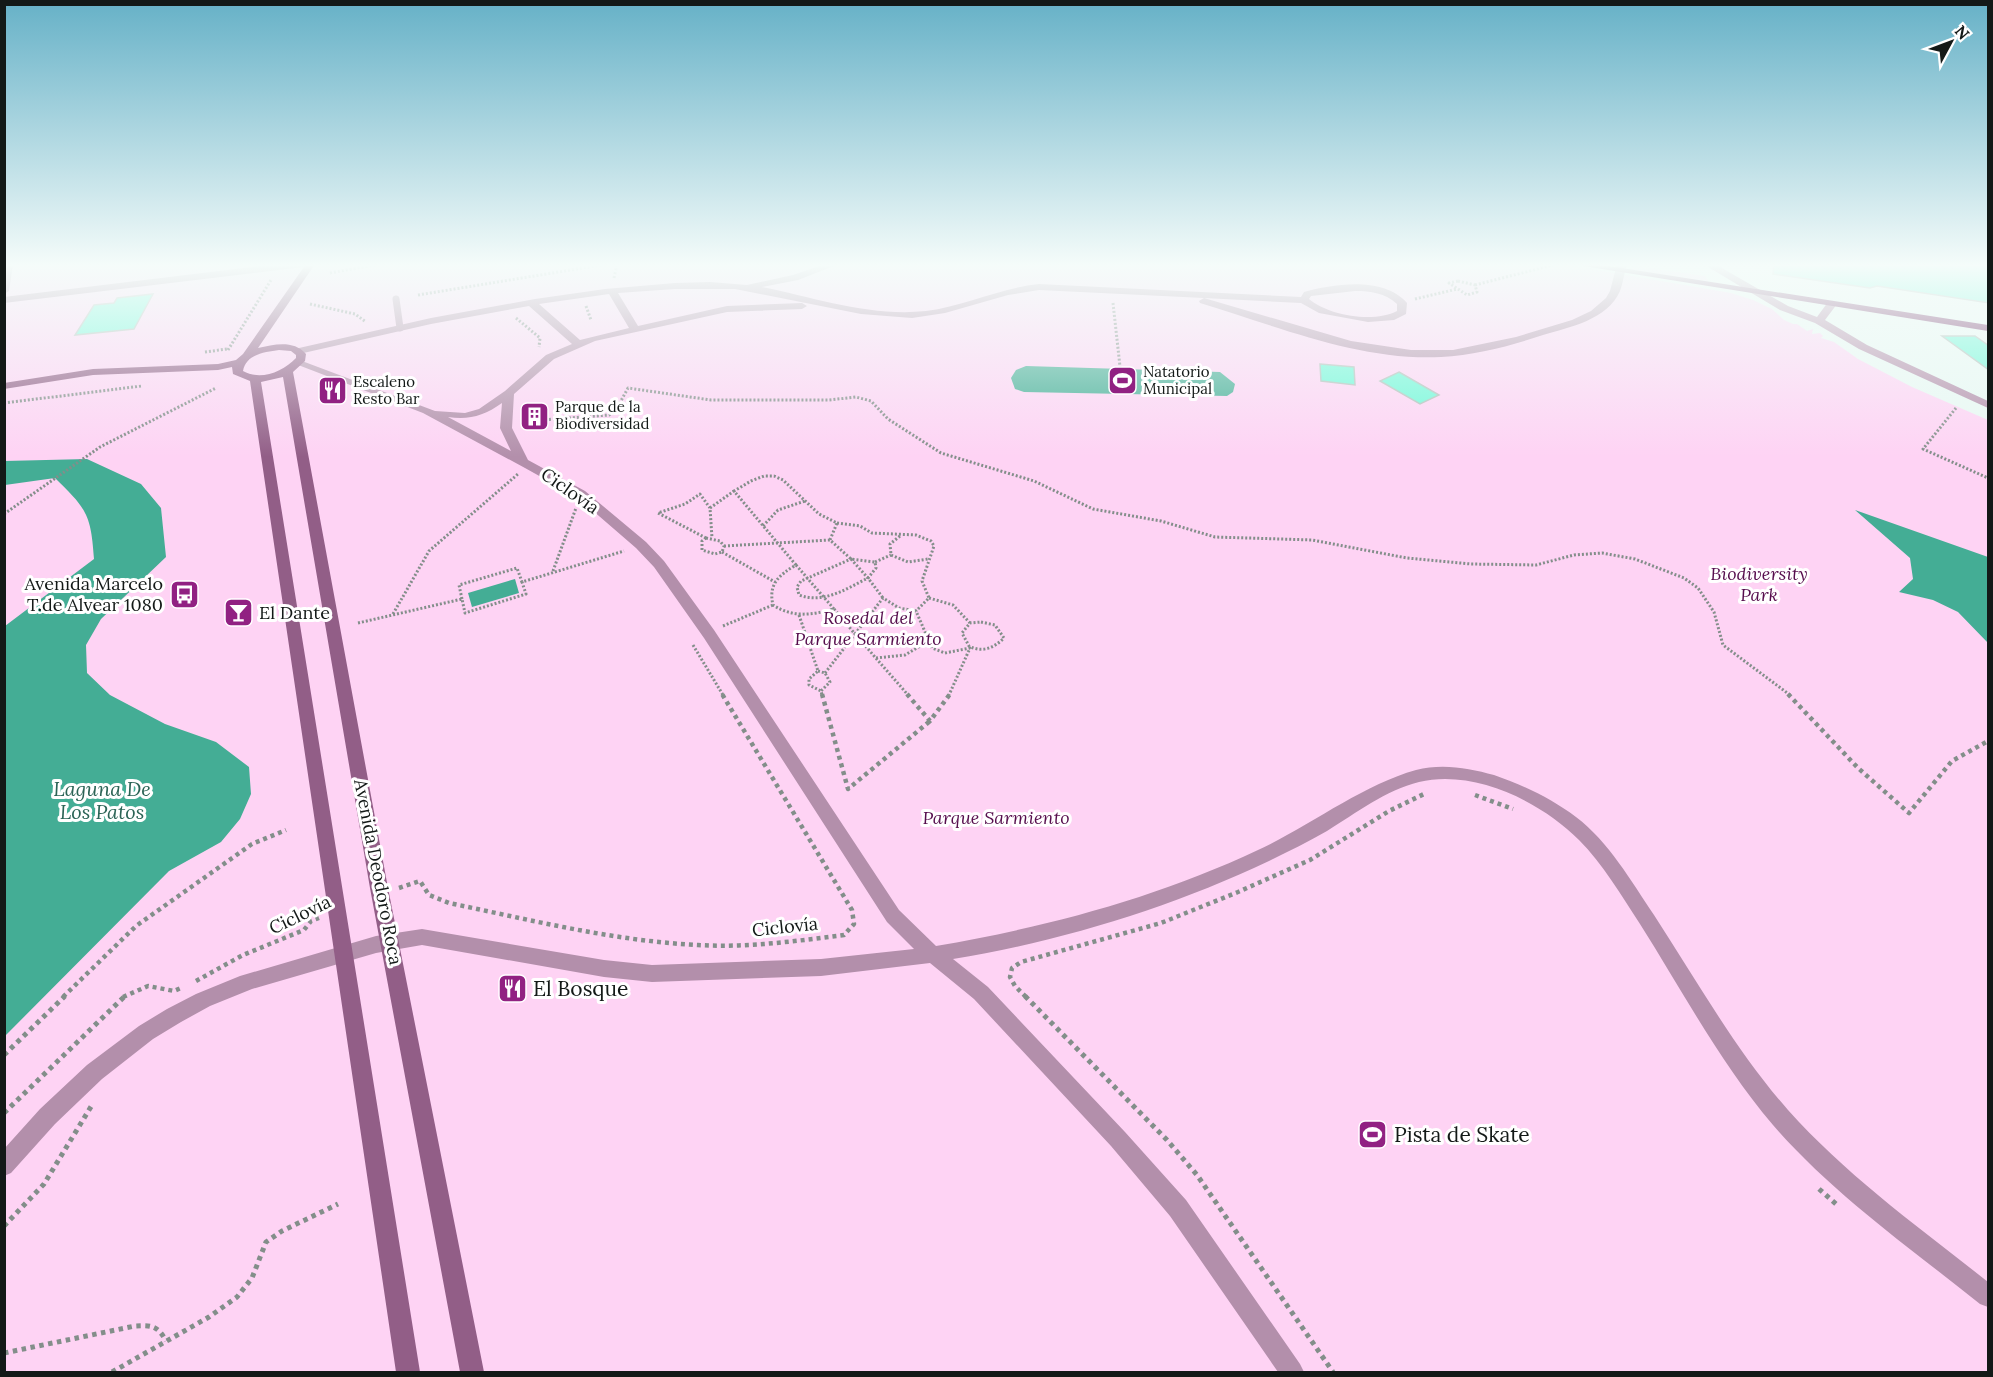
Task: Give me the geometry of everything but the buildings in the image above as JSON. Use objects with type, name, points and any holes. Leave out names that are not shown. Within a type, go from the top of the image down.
[{"type":"main road","points":[[265,328],[236,368],[240,375],[255,378],[292,367]]},
{"type":"main road","points":[[269,328],[279,347]]},
{"type":"main road","points":[[4,386],[93,372],[218,367],[243,360],[262,350],[279,347],[299,351]]},
{"type":"main road","name":"Avenida Deodoro Roca","points":[[299,351],[301,358],[292,367],[381,895],[472,1372]]},
{"type":"main road","points":[[255,378],[309,712],[343,952],[408,1372]]},
{"type":"street","points":[[299,351],[399,328]]},
{"type":"street","points":[[560,328],[578,344]]},
{"type":"street","points":[[292,367],[427,411],[465,416],[483,411],[509,393],[550,357],[578,344],[633,328]]},
{"type":"street","points":[[1300,328],[1361,345],[1394,351],[1439,354],[1505,343],[1550,328]]},
{"type":"street","points":[[1832,328],[1863,346],[1989,405]]},
{"type":"street","points":[[509,393],[505,422],[507,434],[526,472]]},
{"type":"street","points":[[427,411],[576,502],[641,545],[659,564],[709,634],[893,916],[933,955],[981,993],[1118,1139],[1178,1208],[1292,1372]]},
{"type":"street","points":[[4,1166],[41,1122],[77,1086],[119,1050],[161,1023],[204,1000],[251,981],[343,952],[390,940],[422,937],[633,973],[760,971],[847,965],[933,955],[987,946],[1070,927],[1193,886],[1269,853],[1384,790],[1432,773],[1465,774],[1494,782],[1552,809],[1584,833],[1621,882],[1755,1086],[1788,1125],[1827,1164],[1989,1296]]},
{"type":"path","points":[[218,367],[241,328]]},
{"type":"path","points":[[528,328],[542,342],[531,354]]},
{"type":"path","points":[[1115,328],[1123,394]]},
{"type":"path","points":[[4,403],[82,391],[150,385]]},
{"type":"path","points":[[4,514],[100,447],[216,388]]},
{"type":"path","points":[[529,421],[609,415],[617,408],[628,388],[711,399],[829,400],[856,397],[871,400],[888,419],[941,453],[1034,481],[1093,508],[1161,521],[1215,537],[1312,540],[1407,558],[1471,564],[1536,565],[1574,555],[1602,553],[1635,559],[1684,578],[1698,588],[1714,612],[1723,645],[1792,697],[1858,768],[1909,813],[1952,762],[1989,741]]},
{"type":"path","points":[[1956,408],[1923,449],[1989,478]]},
{"type":"path","name":"Ciclovía","points":[[510,467],[526,472]]},
{"type":"path","points":[[393,615],[402,595],[429,551],[526,472]]},
{"type":"path","points":[[710,508],[751,480],[773,475],[784,480],[819,514],[837,523],[860,526],[872,533],[916,535],[931,541],[934,546],[928,559],[929,568],[922,581],[929,598]]},
{"type":"path","points":[[734,492],[930,721]]},
{"type":"path","points":[[712,538],[710,508],[700,494],[685,504],[658,513],[724,546],[779,545],[830,540],[851,559],[883,598],[899,608],[916,611]]},
{"type":"path","points":[[763,526],[778,510],[806,501]]},
{"type":"path","points":[[553,572],[576,502]]},
{"type":"path","name":"Ciclovía","points":[[576,502],[584,515]]},
{"type":"path","points":[[830,540],[837,523]]},
{"type":"path","points":[[891,555],[890,544],[901,535]]},
{"type":"path","points":[[706,538],[700,545],[702,550],[715,554],[722,552],[775,582]]},
{"type":"path","points":[[522,582],[641,545]]},
{"type":"path","points":[[619,546],[630,557]]},
{"type":"path","points":[[722,552],[724,546]]},
{"type":"path","points":[[875,562],[876,568],[868,578],[824,597],[806,598],[799,595],[797,587],[807,578],[851,559],[875,562],[891,555],[908,562],[928,559]]},
{"type":"path","points":[[796,565],[775,582],[769,595],[773,605],[781,611],[799,615],[834,609]]},
{"type":"path","points":[[518,568],[526,594],[465,613],[462,599],[459,585],[518,568]]},
{"type":"path","points":[[825,673],[883,598]]},
{"type":"path","points":[[916,611],[929,598]]},
{"type":"path","points":[[929,598],[945,601],[958,607],[970,623]]},
{"type":"path","points":[[358,623],[462,599]]},
{"type":"path","points":[[709,634],[773,605]]},
{"type":"path","points":[[916,611],[930,648],[939,654],[950,654],[970,648]]},
{"type":"path","points":[[799,615],[818,672]]},
{"type":"path","points":[[992,622],[1001,628],[1004,638],[998,645],[988,650],[978,651],[970,648],[964,641],[962,633],[970,623],[992,622]]},
{"type":"path","points":[[876,658],[904,655],[927,642]]},
{"type":"path","name":"Ciclovía","points":[[381,895],[420,881],[429,895],[449,903],[628,939],[682,945],[753,945],[844,935],[852,929],[855,920],[852,910],[692,643]]},
{"type":"path","points":[[825,673],[818,672],[809,679],[809,685],[821,691],[848,789],[930,721],[951,693],[970,648]]},
{"type":"path","points":[[821,691],[830,682],[825,673]]},
{"type":"path","points":[[1333,1372],[1197,1175],[1167,1140],[1015,986],[1010,977],[1011,968],[1021,962],[1161,923],[1238,892],[1310,860],[1389,811],[1432,792]]},
{"type":"path","points":[[1473,794],[1521,812]]},
{"type":"path","points":[[4,1054],[136,926],[252,844],[286,830]]},
{"type":"path","name":"Ciclovía","points":[[4,1113],[124,996],[148,986],[174,991],[243,955],[304,930],[311,921],[337,911]]},
{"type":"path","points":[[4,1226],[28,1206],[53,1176],[98,1097]]},
{"type":"path","points":[[1814,1184],[1839,1207]]},
{"type":"path","points":[[112,1372],[209,1317],[237,1297],[252,1278],[266,1242],[282,1231],[338,1204]]},
{"type":"path","points":[[4,1353],[135,1326],[151,1325],[160,1329],[166,1341]]},
{"type":"green space","name":"Parque Sarmiento","points":[[5,328],[1803,328],[1807,331],[1813,329],[1812,334],[1820,333],[1823,336],[1821,338],[1834,342],[1858,359],[1912,387],[1988,420],[1988,1372],[5,1372]]},
{"type":"water","name":"Natatorio Municipal","points":[[1026,366],[1220,372],[1235,384],[1233,392],[1227,396],[1024,392],[1015,389],[1011,378],[1016,370]]},
{"type":"water","name":"Laguna De Los Patos","points":[[87,459],[141,484],[161,508],[166,557],[101,619],[86,645],[87,673],[110,695],[165,724],[216,742],[249,767],[251,794],[240,819],[221,842],[169,871],[5,1036],[5,626],[94,559],[89,522],[74,498],[55,478],[5,485],[5,461]]},
{"type":"water","points":[[1855,510],[1988,557],[1988,643],[1958,612],[1933,600],[1899,592],[1913,579],[1910,558]]},
{"type":"water","points":[[515,579],[519,593],[472,607],[468,593]]},
{"type":"place","name":"Natatorio Municipal","points":[[1122,381]]},
{"type":"place","name":"Escaleno Resto Bar","points":[[332,391]]},
{"type":"place","name":"Parque de la Biodiversidad","points":[[534,416]]},
{"type":"place","name":"Avenida Marcelo T.de Alvear 1080","points":[[184,594]]},
{"type":"place","name":"El Dante","points":[[238,613]]},
{"type":"place","name":"El Bosque","points":[[512,989]]},
{"type":"place","name":"Pista de Skate","points":[[1373,1135]]},
{"type":"park label","name":"Biodiversity Park","points":[[1759,584]]},
{"type":"park label","name":"Rosedal del Parque Sarmiento","points":[[868,628]]}]
